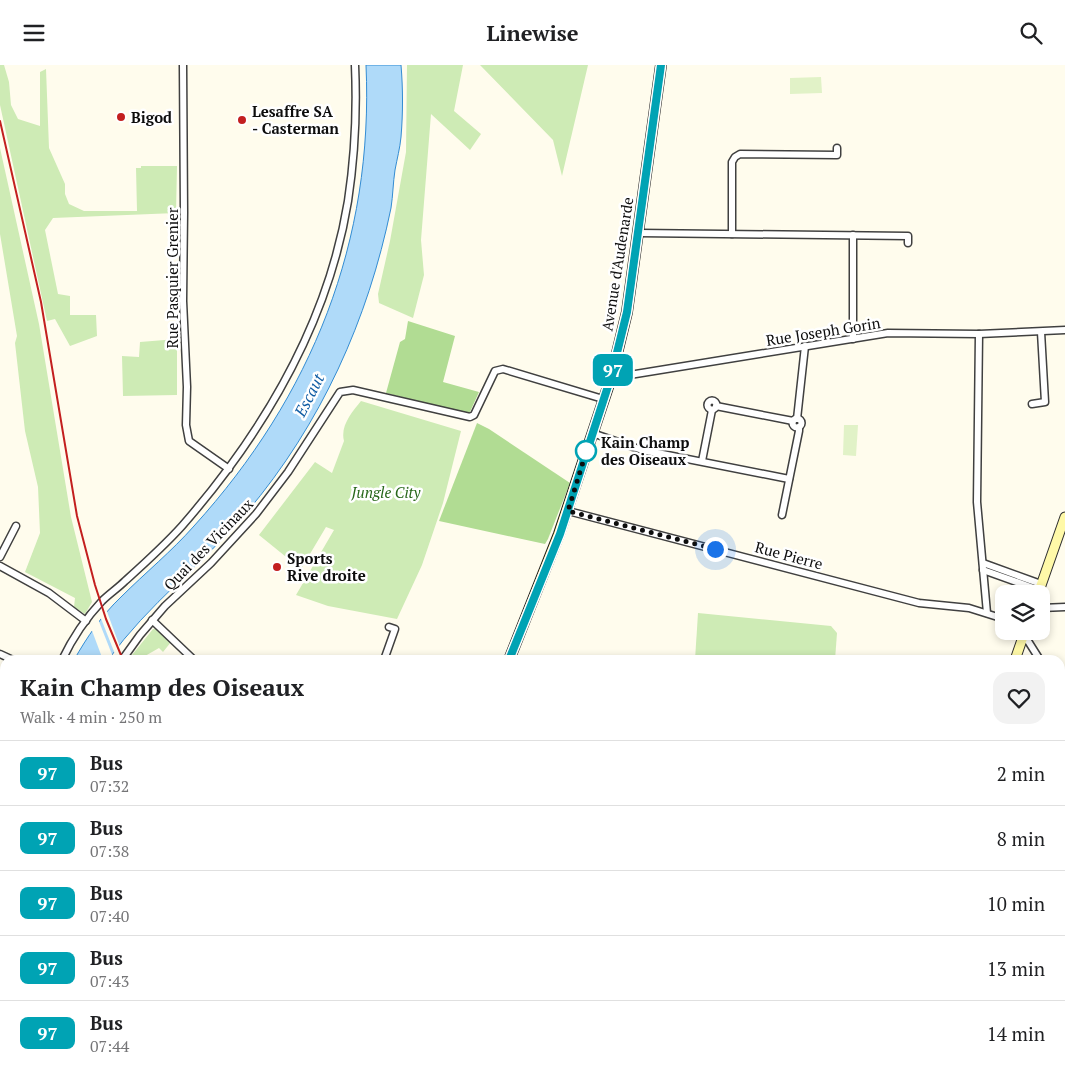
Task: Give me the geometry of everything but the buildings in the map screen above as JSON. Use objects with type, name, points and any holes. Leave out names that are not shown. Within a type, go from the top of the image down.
[{"type":"main road","name":"Avenue d'Audenarde","points":[[511,655],[568,511],[611,377],[627,312],[661,65]]},
{"type":"street","name":"Rue Pasquier Grenier","points":[[183,65],[183,301],[187,387],[186,425],[189,441],[229,469]]},
{"type":"street","points":[[65,655],[86,621],[103,600],[161,549],[229,469],[268,412],[294,365],[327,284],[348,202],[357,111],[355,65]]},
{"type":"street","points":[[732,234],[732,162],[735,157],[740,155],[837,155],[836,148]]},
{"type":"street","points":[[639,233],[908,235],[908,243]]},
{"type":"street","points":[[853,235],[853,339]]},
{"type":"street","name":"Rue Joseph Gorin","points":[[611,377],[888,333],[979,334],[1065,330]]},
{"type":"street","points":[[1032,403],[1045,403],[1041,331]]},
{"type":"street","points":[[979,334],[977,502],[987,613]]},
{"type":"street","points":[[782,515],[800,431],[799,427],[794,426],[805,346]]},
{"type":"street","name":"Quai des Vicinaux","points":[[126,655],[152,620],[211,563],[256,514],[288,472],[340,392],[353,391],[470,417],[474,415],[495,371],[500,369],[603,399]]},
{"type":"street","points":[[702,461],[714,408],[795,420]]},
{"type":"street","points":[[592,433],[642,450],[789,479]]},
{"type":"street","name":"Rue Pierre","points":[[568,511],[920,603],[969,608],[995,616]]},
{"type":"street","points":[[1041,585],[1065,517]]},
{"type":"street","points":[[0,557],[16,526]]},
{"type":"street","points":[[0,566],[49,593],[86,621]]},
{"type":"street","points":[[983,567],[1032,585]]},
{"type":"street","points":[[1050,608],[1065,607]]},
{"type":"street","points":[[152,620],[189,655]]},
{"type":"street","points":[[386,655],[395,629],[389,627]]},
{"type":"street","points":[[1017,655],[1022,640]]},
{"type":"street","points":[[1027,640],[1037,655]]},
{"type":"green space","points":[[0,65],[4,65],[9,82],[11,105],[18,119],[40,126],[40,72],[46,69],[49,148],[65,184],[65,194],[69,204],[84,211],[137,211],[136,168],[141,168],[141,166],[177,166],[176,213],[53,218],[45,230],[58,294],[70,296],[70,315],[96,315],[97,336],[70,346],[55,319],[47,321],[0,105]]},
{"type":"green space","points":[[407,65],[463,65],[454,111],[481,134],[470,150],[431,114],[421,240],[424,275],[413,318],[379,303],[378,294],[390,241],[406,152]]},
{"type":"green space","points":[[480,65],[588,65],[562,176],[553,140]]},
{"type":"green space","points":[[821,77],[822,93],[790,94],[790,78]]},
{"type":"green space","points":[[0,148],[39,324],[71,517],[92,602],[85,614],[74,607],[75,598],[25,572],[40,533],[38,487],[25,431],[15,343],[17,336],[0,234]]},
{"type":"green space","points":[[408,321],[455,336],[443,382],[479,392],[469,414],[386,393],[400,342],[405,339]]},
{"type":"green space","points":[[177,339],[177,395],[123,396],[122,356],[139,357],[140,342]]},
{"type":"green space","name":"Jungle City","points":[[361,401],[461,431],[443,503],[422,565],[397,619],[328,606],[296,595],[334,530],[326,527],[301,569],[259,535],[315,462],[332,473],[344,441],[345,425]]},
{"type":"green space","points":[[477,423],[570,483],[545,544],[439,521]]},
{"type":"green space","points":[[844,425],[858,425],[856,456],[843,455]]},
{"type":"green space","points":[[698,613],[831,626],[837,633],[835,655],[695,655]]},
{"type":"green space","points":[[153,629],[159,629],[171,642],[163,652],[159,648],[147,655],[132,655]]},
{"type":"water","name":"Escaut","points":[[366,65],[401,65],[401,137],[391,208],[381,250],[355,330],[319,407],[273,478],[247,512],[140,621],[112,655],[77,655],[107,611],[194,526],[236,476],[272,424],[302,369],[327,313],[346,254],[359,193],[366,130]]},
{"type":"pier","points":[[106,609],[120,647],[115,654],[100,616]]},
{"type":"pier","points":[[98,619],[112,655],[101,655],[91,628]]},
{"type":"railway","points":[[0,121],[41,302],[77,516],[95,585],[121,655]]},
{"type":"bus line","name":"97","points":[[511,655],[560,534],[611,377],[627,312],[661,65]]},
{"type":"place","name":"Bigod","points":[[121,117]]},
{"type":"place","name":"Lesaffre SA - Casterman","points":[[242,120]]},
{"type":"place","name":"Kain Champ des Oiseaux","points":[[586,451]]},
{"type":"place","name":"Sports Rive droite","points":[[277,567]]},
{"type":"route","points":[[586,451],[587,449],[568,511],[715,549]]}]
